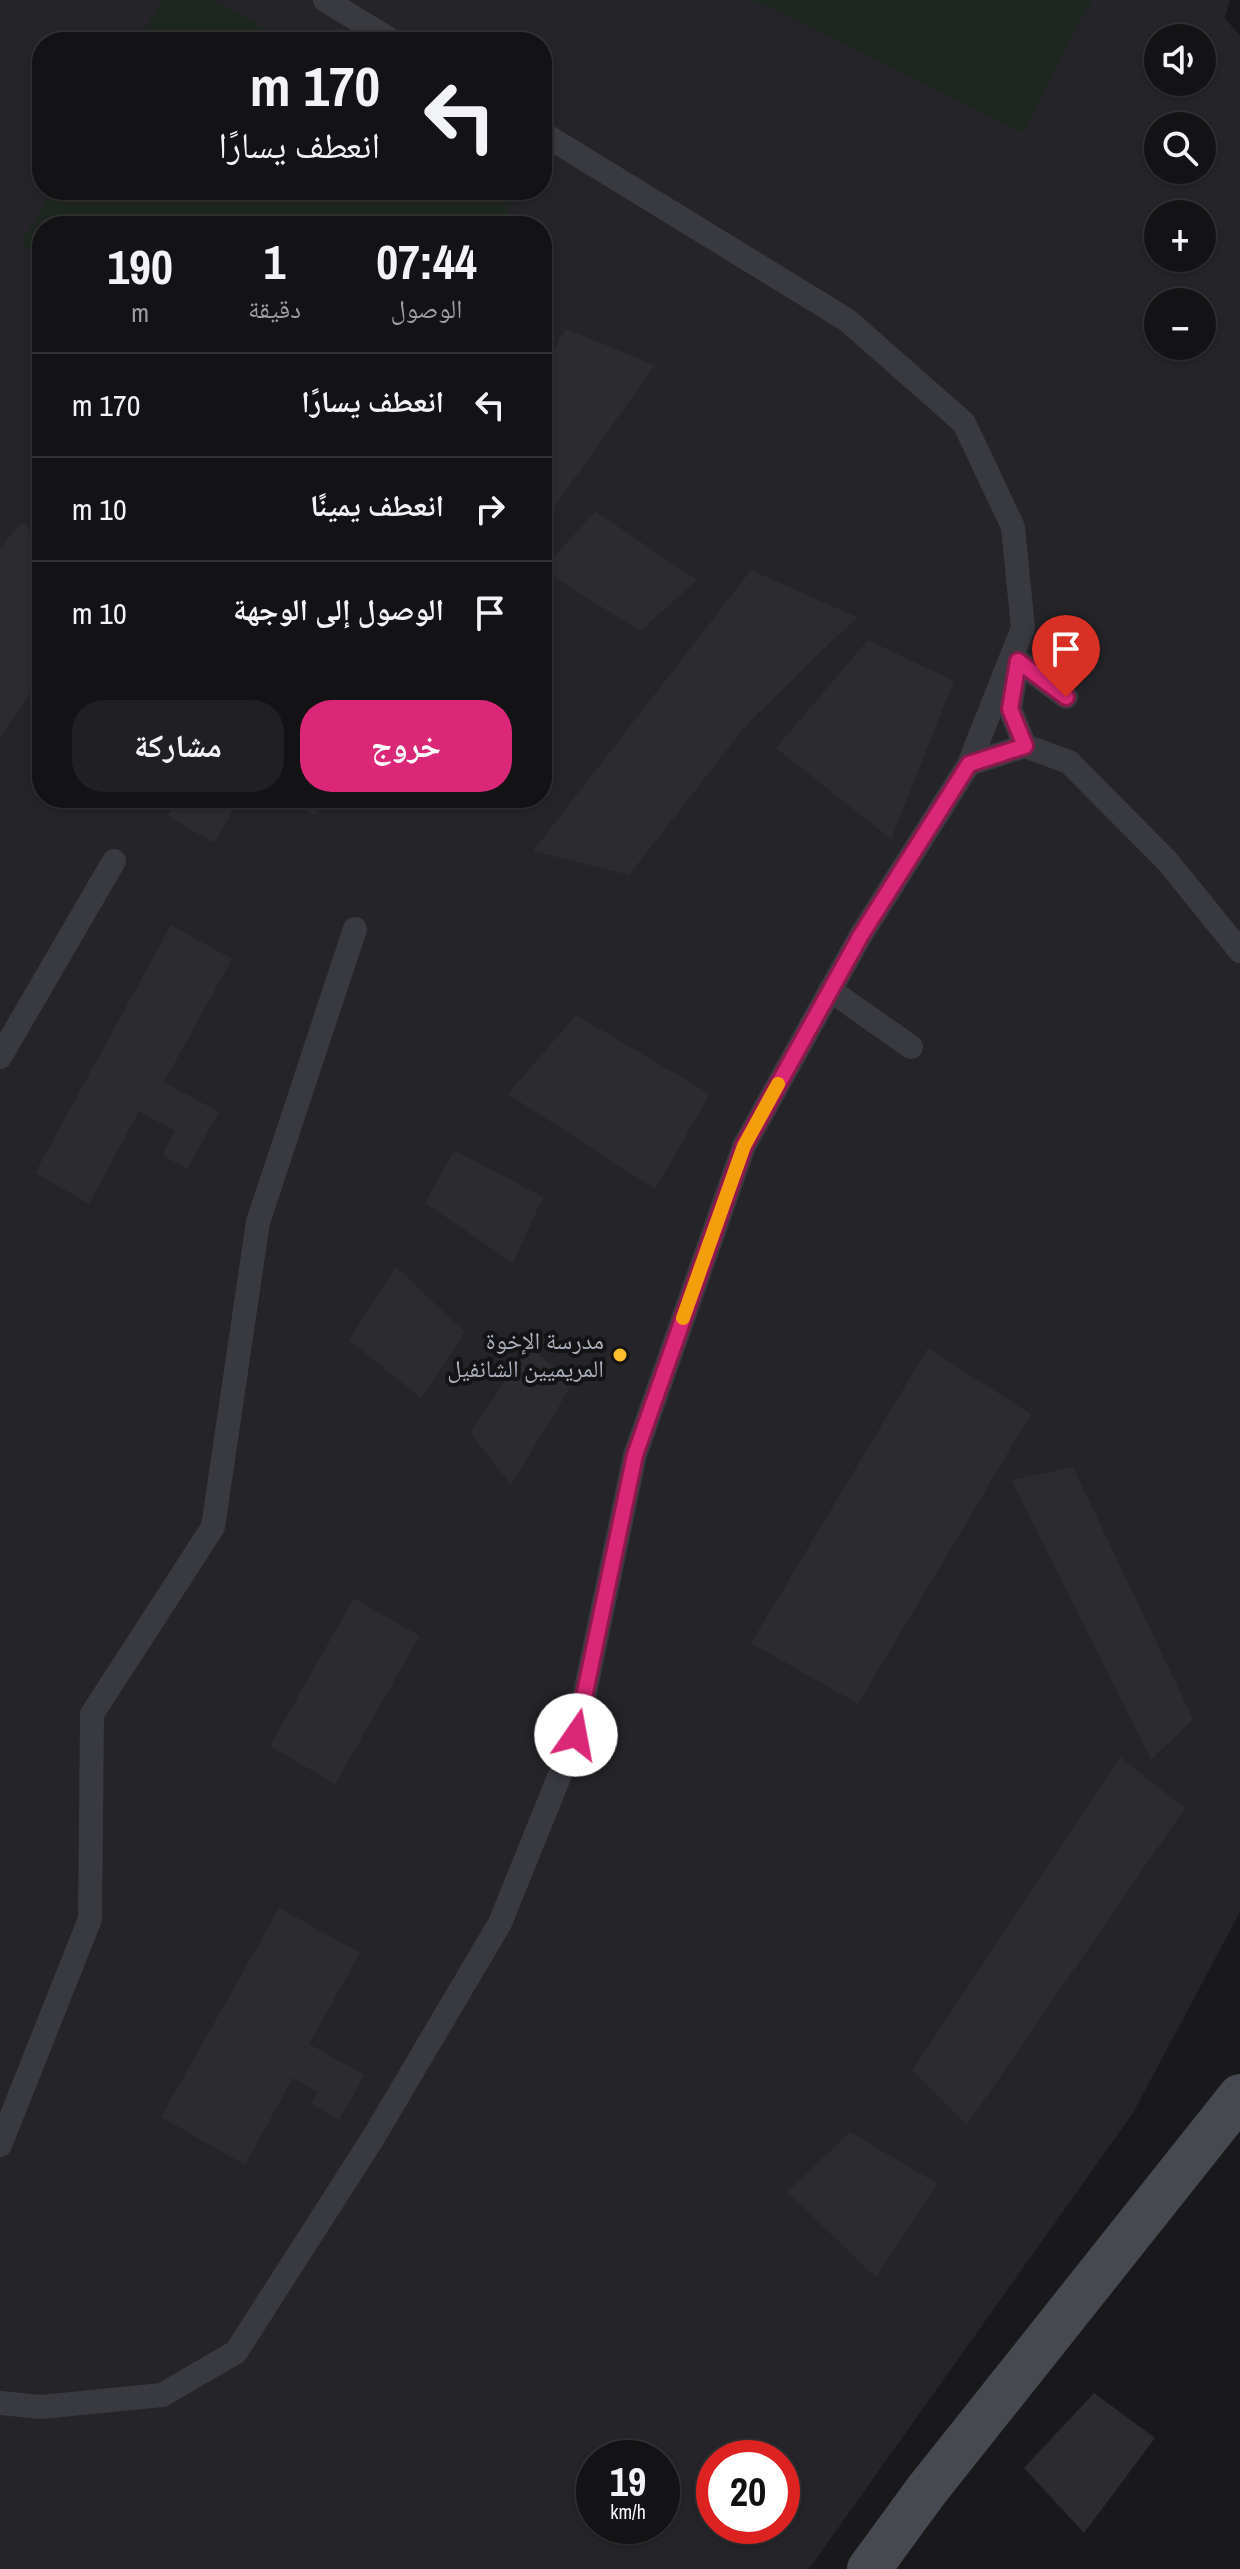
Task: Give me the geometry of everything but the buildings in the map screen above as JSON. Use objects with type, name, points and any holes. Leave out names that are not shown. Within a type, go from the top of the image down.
[{"type":"street","points":[[869,2569],[926,2491],[1240,2096]]},
{"type":"lane","points":[[325,0],[378,32]]},
{"type":"lane","points":[[552,139],[847,320],[964,423],[1013,527],[1023,628],[1010,709],[1025,746]]},
{"type":"lane","points":[[0,2403],[41,2407],[162,2395],[236,2352],[373,2138],[500,1923],[576,1735],[635,1455],[744,1146],[861,935],[969,764],[1023,628]]},
{"type":"lane","points":[[1018,661],[1066,697]]},
{"type":"lane","points":[[969,764],[1025,746],[1069,762],[1168,862],[1240,951]]},
{"type":"lane","points":[[0,1057],[114,861]]},
{"type":"lane","points":[[0,2145],[90,1919],[92,1714],[213,1527],[258,1222],[355,929]]},
{"type":"lane","points":[[830,990],[911,1047]]},
{"type":"shaded area","name":"مدرسة الإخوة المريميين الشانفيل","points":[[0,0],[1230,0],[1225,18],[1240,36],[1240,1912],[1133,2113],[809,2569],[0,2569]]},
{"type":"shaded area","points":[[162,0],[215,0],[270,32],[143,32]]},
{"type":"shaded area","points":[[752,0],[1092,0],[1023,132]]},
{"type":"shaded area","points":[[46,200],[513,200],[504,216],[37,216]]},
{"type":"shaded area","points":[[32,225],[32,250],[21,244]]},
{"type":"slow traffic","points":[[683,1318],[744,1146],[778,1084]]},
{"type":"place","name":"مدرسة الإخوة المريميين الشانفيل","points":[[620,1355]]},
{"type":"route","points":[[576,1735],[635,1455],[744,1146],[861,935],[969,764],[1025,746],[1010,709],[1018,661],[1066,697]]}]
